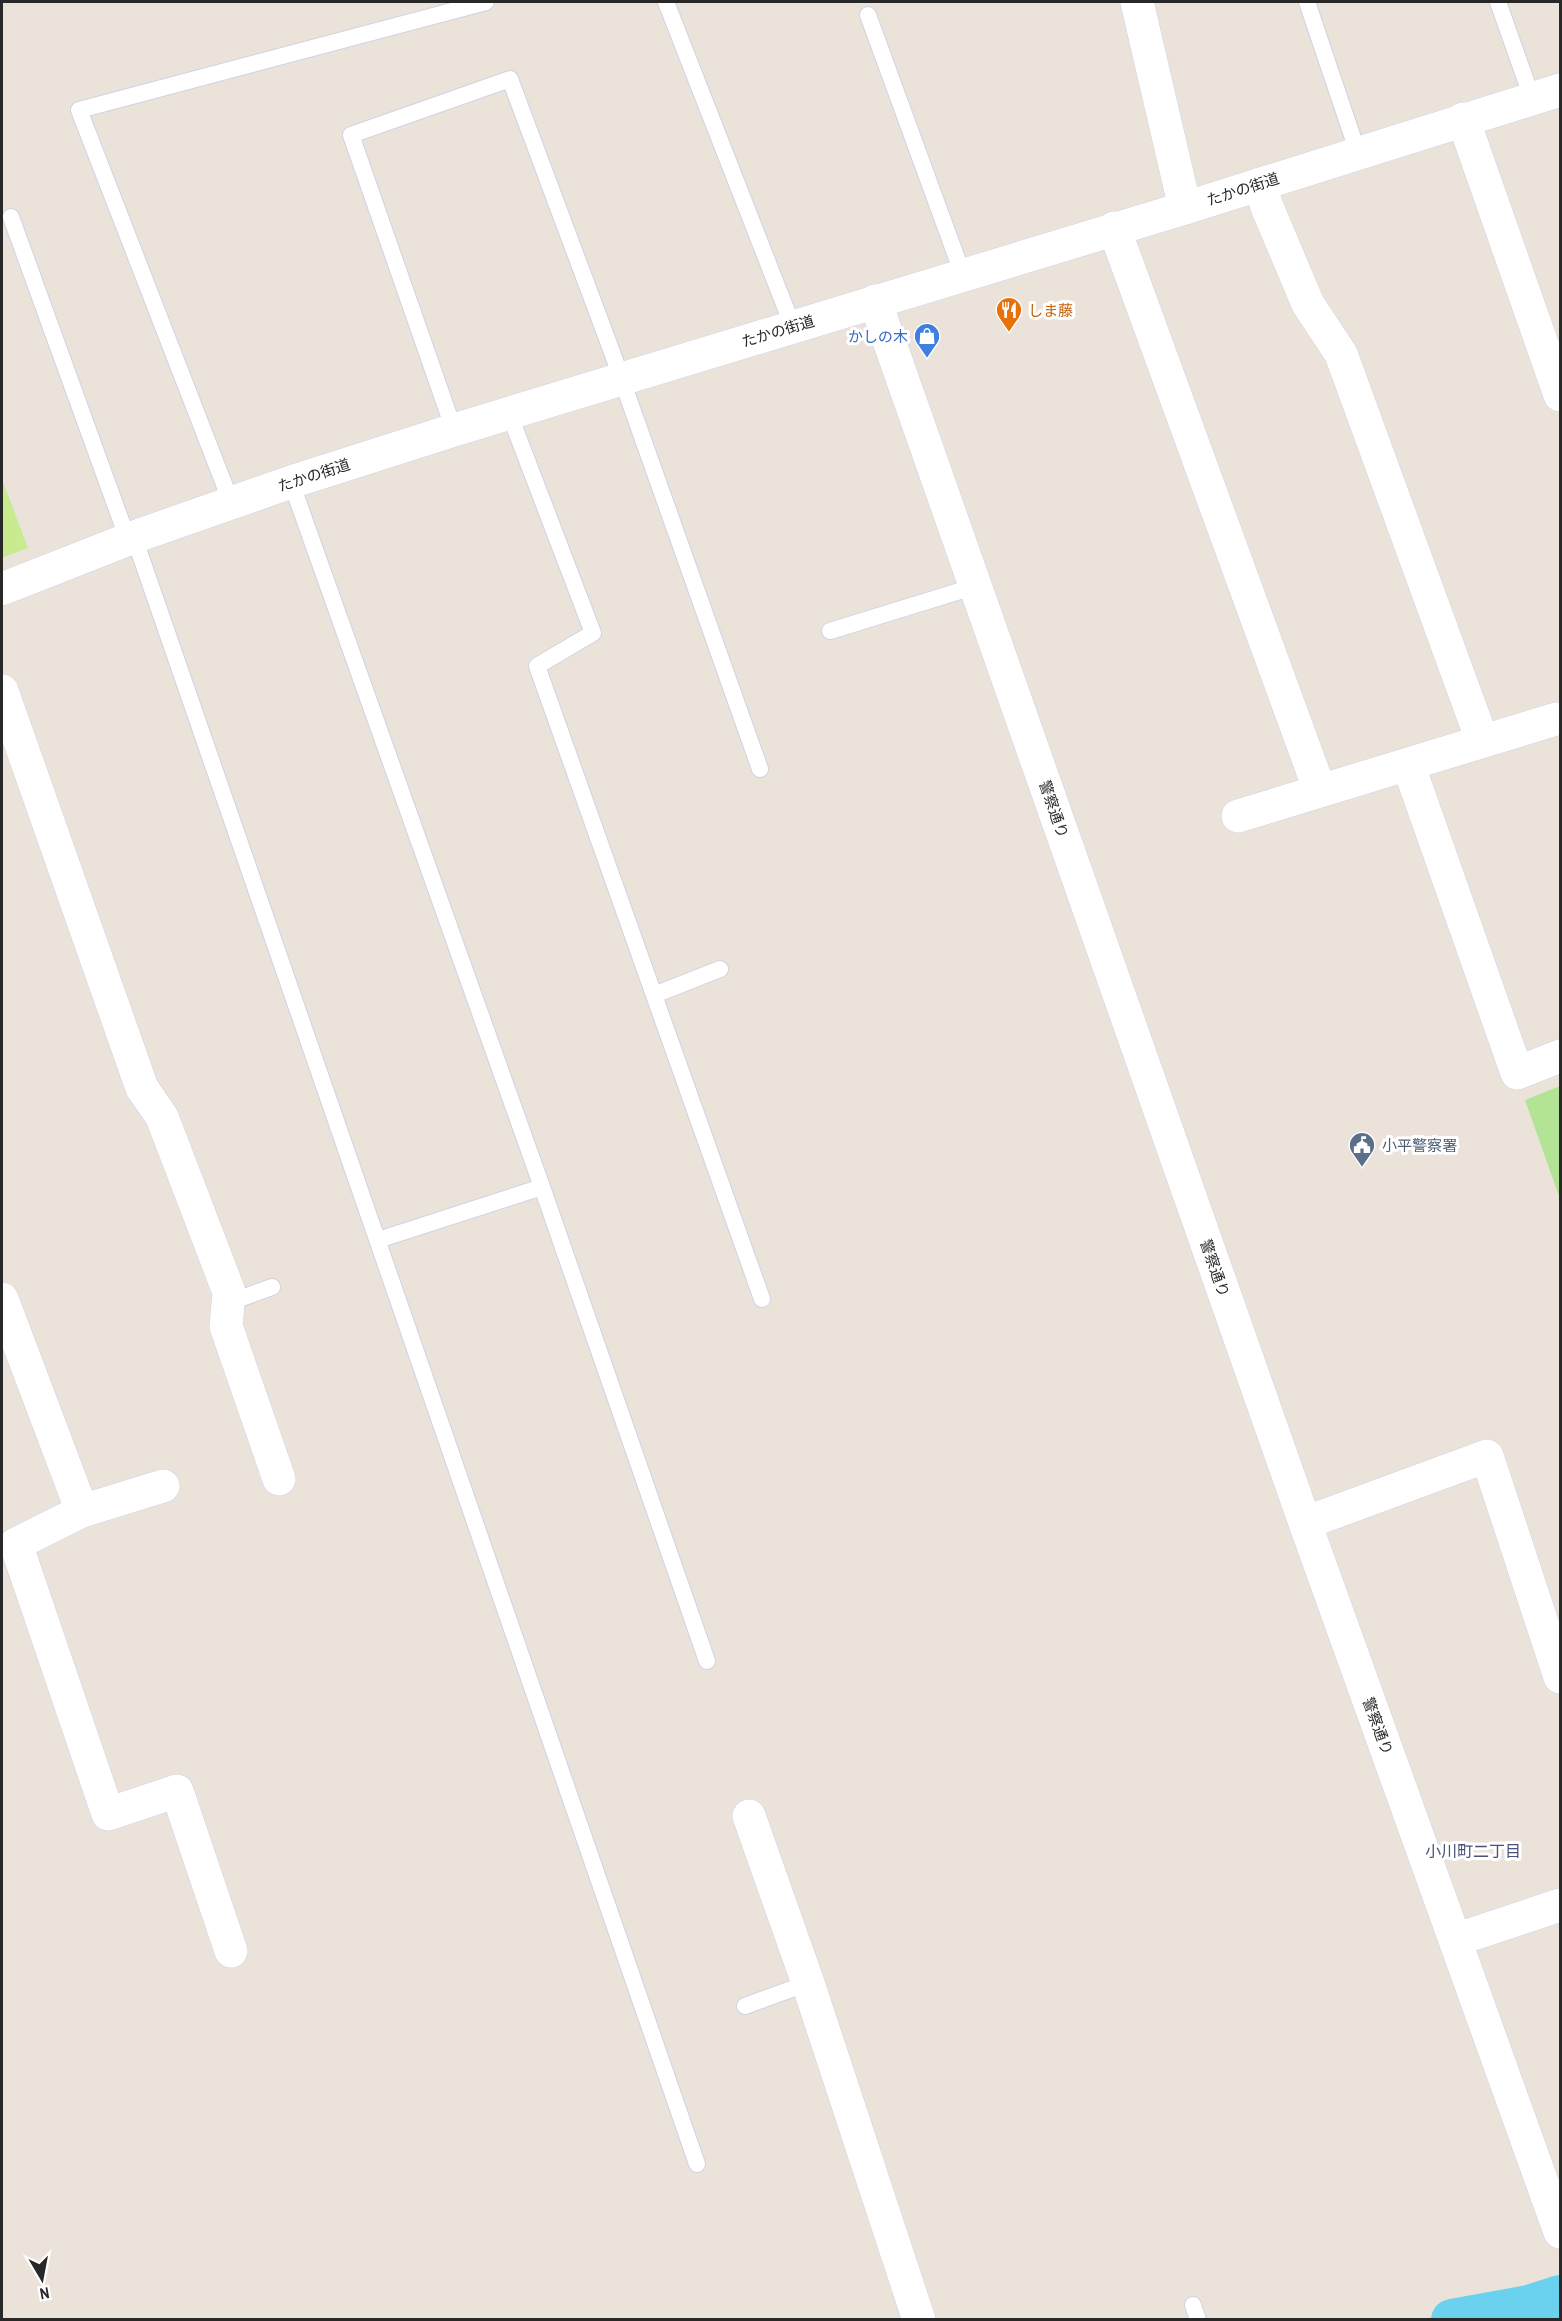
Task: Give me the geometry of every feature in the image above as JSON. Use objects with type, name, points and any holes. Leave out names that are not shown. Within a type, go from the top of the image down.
[{"type":"street","points":[[1137,2],[1185,208]]},
{"type":"street","name":"たかの街道","points":[[2,589],[131,538],[291,482],[509,413],[1185,208],[1546,94]]},
{"type":"street","points":[[1463,119],[1560,395]]},
{"type":"street","points":[[1260,184],[1267,207],[1308,304],[1341,354],[1482,740]]},
{"type":"street","points":[[1114,228],[1320,791]]},
{"type":"street","name":"警察通り","points":[[875,301],[1305,1523],[1560,2232]]},
{"type":"street","points":[[2,691],[142,1088],[162,1117],[229,1292],[226,1326],[279,1479]]},
{"type":"street","points":[[1238,816],[1556,718]]},
{"type":"street","points":[[1408,764],[1517,1073],[1560,1056]]},
{"type":"street","points":[[2,1299],[82,1511]]},
{"type":"street","points":[[1305,1523],[1487,1456],[1560,1677]]},
{"type":"street","points":[[163,1486],[82,1511],[16,1544],[108,1814],[177,1791],[231,1951]]},
{"type":"street","points":[[749,1816],[808,1983],[919,2319]]},
{"type":"street","points":[[1455,1940],[1560,1905]]},
{"type":"lane","points":[[231,502],[78,110],[486,2]]},
{"type":"lane","points":[[666,2],[793,327]]},
{"type":"lane","points":[[1307,2],[1358,153]]},
{"type":"lane","points":[[1498,2],[1546,94]]},
{"type":"lane","points":[[868,15],[963,275]]},
{"type":"lane","points":[[454,430],[351,135],[510,79],[621,379],[760,769]]},
{"type":"lane","points":[[11,217],[131,538],[378,1240],[697,2164]]},
{"type":"lane","points":[[509,413],[593,633],[537,666],[762,1299]]},
{"type":"lane","points":[[291,482],[542,1187],[707,1660]]},
{"type":"lane","points":[[830,631],[976,586]]},
{"type":"lane","points":[[654,994],[720,969]]},
{"type":"lane","points":[[378,1240],[542,1187]]},
{"type":"lane","points":[[228,1303],[272,1287]]},
{"type":"lane","points":[[745,2006],[808,1983]]},
{"type":"green space","points":[[2,479],[28,548],[2,558]]},
{"type":"green space","points":[[1560,1086],[1560,1199],[1525,1100]]},
{"type":"waterway","points":[[1452,2320],[1529,2306],[1560,2296]]},
{"type":"place","name":"しま藤","points":[[1009,333]]},
{"type":"place","name":"かしの木","points":[[927,359]]},
{"type":"place","name":"小平警察署","points":[[1362,1168]]},
{"type":"district","name":"小川町二丁目","points":[[1473,1851]]}]
